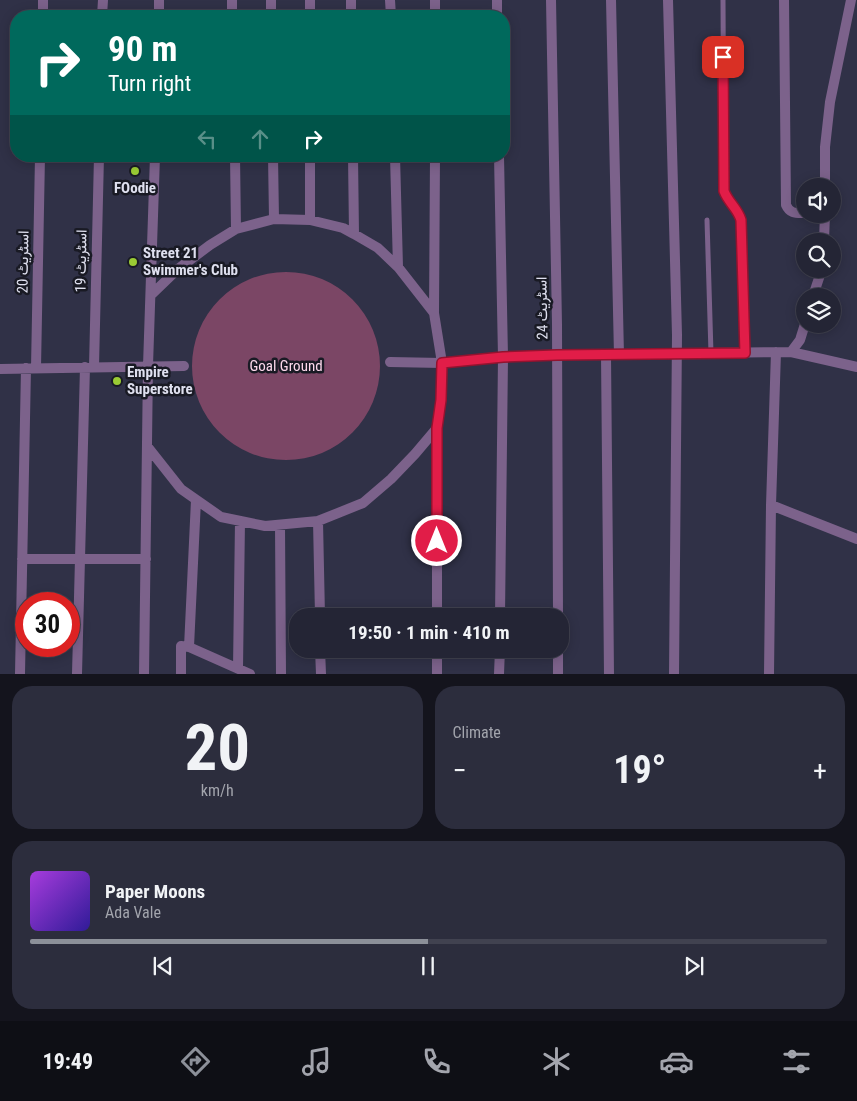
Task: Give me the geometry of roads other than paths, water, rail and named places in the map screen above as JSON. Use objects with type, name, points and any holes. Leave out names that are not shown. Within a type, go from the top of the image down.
[{"type":"street","name":"اسٹریٹ 24","points":[[551,0],[557,355],[558,608]]},
{"type":"street","points":[[611,0],[619,354]]},
{"type":"street","points":[[668,0],[677,354],[674,674]]},
{"type":"street","points":[[784,0],[786,205],[788,210],[796,213]]},
{"type":"street","points":[[825,178],[825,147],[830,102],[851,0]]},
{"type":"street","name":"اسٹریٹ 20","points":[[20,674],[22,559],[40,162]]},
{"type":"street","name":"اسٹریٹ 19","points":[[77,674],[80,558],[99,162]]},
{"type":"street","points":[[144,674],[148,366],[155,162]]},
{"type":"street","points":[[235,162],[236,229]]},
{"type":"street","points":[[273,162],[274,219]]},
{"type":"street","points":[[310,162],[310,220]]},
{"type":"street","points":[[353,162],[354,234]]},
{"type":"street","points":[[395,162],[398,267]]},
{"type":"street","points":[[435,162],[434,313],[442,363],[441,400],[437,428],[437,608]]},
{"type":"street","points":[[499,162],[503,357],[500,608]]},
{"type":"street","points":[[151,295],[178,269],[210,245],[236,229],[274,219],[310,220],[343,228],[378,248],[398,267],[434,313]]},
{"type":"street","points":[[791,352],[800,340],[802,333]]},
{"type":"street","points":[[769,674],[771,505],[776,352]]},
{"type":"street","points":[[390,362],[442,363],[503,357],[557,355],[791,352],[857,368]]},
{"type":"street","points":[[606,355],[609,674]]},
{"type":"street","points":[[0,369],[184,366]]},
{"type":"street","points":[[147,446],[181,489],[221,517],[265,526],[280,526],[318,521],[363,503],[391,479],[437,428]]},
{"type":"street","points":[[189,647],[196,500]]},
{"type":"street","points":[[771,505],[857,539]]},
{"type":"street","points":[[238,668],[240,521]]},
{"type":"street","points":[[318,521],[320,608]]},
{"type":"street","points":[[280,526],[282,674]]},
{"type":"street","points":[[22,559],[146,559]]},
{"type":"street","points":[[181,674],[181,646],[189,647],[250,674]]},
{"type":"street","points":[[320,658],[321,674]]},
{"type":"street","points":[[437,658],[437,674]]},
{"type":"street","points":[[499,674],[500,658]]},
{"type":"street","points":[[558,658],[558,674]]},
{"type":"lane","points":[[723,0],[724,191],[726,197],[740,215],[741,220],[745,353]]},
{"type":"lane","points":[[707,220],[711,353]]},
{"type":"place","name":"FOodie","points":[[135,171]]},
{"type":"place","name":"Street 21 Swimmer's Club","points":[[133,262]]},
{"type":"place","name":"Empire Superstore","points":[[117,381]]},
{"type":"park label","name":"Goal Ground","points":[[286,366]]}]
